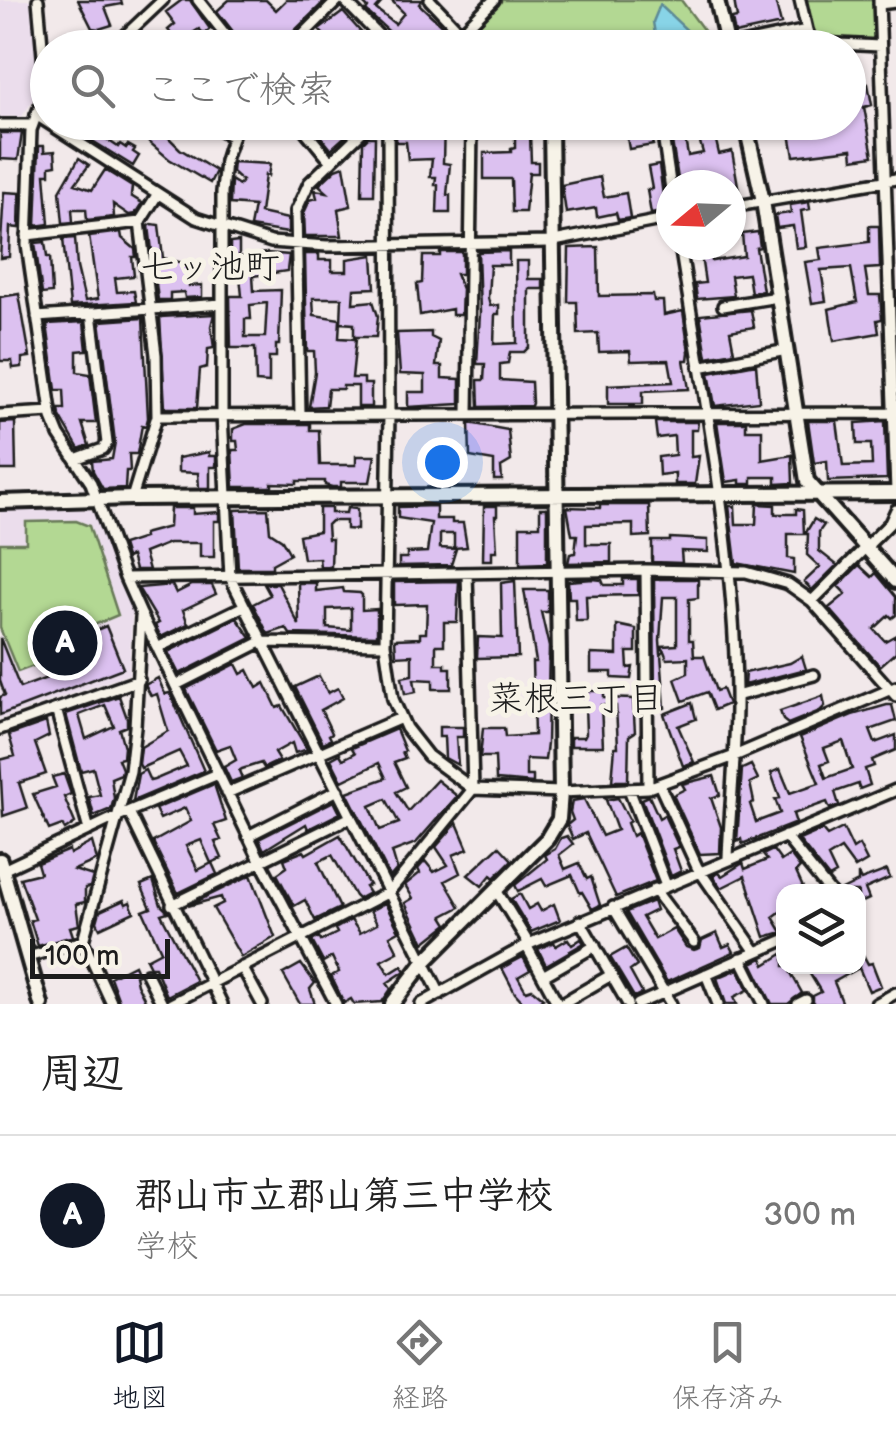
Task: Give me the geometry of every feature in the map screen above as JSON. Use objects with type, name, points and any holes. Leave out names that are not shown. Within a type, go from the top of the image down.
[{"type":"street","points":[[38,0],[41,30]]},
{"type":"street","points":[[131,30],[163,0]]},
{"type":"street","points":[[198,0],[222,30]]},
{"type":"street","points":[[309,30],[341,0],[372,30]]},
{"type":"street","points":[[430,0],[458,30]]},
{"type":"street","points":[[464,30],[494,0]]},
{"type":"street","points":[[717,0],[722,30]]},
{"type":"street","points":[[800,0],[807,30]]},
{"type":"street","points":[[0,502],[896,492],[893,311],[884,181],[879,2],[896,2]]},
{"type":"street","points":[[866,45],[880,46]]},
{"type":"street","points":[[0,125],[30,117]]},
{"type":"street","points":[[36,140],[27,235],[36,317],[58,435],[91,483],[124,578],[248,836],[336,1004]]},
{"type":"street","points":[[77,140],[157,195],[221,228],[271,242],[388,246],[554,241],[656,221]]},
{"type":"street","points":[[230,140],[221,228],[224,497],[230,577],[388,892],[449,1004]]},
{"type":"street","points":[[313,140],[331,162]]},
{"type":"street","points":[[300,414],[296,245],[300,199],[309,183],[354,140]]},
{"type":"street","points":[[124,578],[230,577],[387,574],[559,572],[646,570],[746,572],[788,584],[812,601],[894,691],[654,786],[561,792],[472,789],[428,756],[402,718],[388,677],[386,644],[387,574],[389,415],[388,140]]},
{"type":"street","points":[[468,414],[469,140]]},
{"type":"street","points":[[392,1004],[424,962],[554,828],[561,792],[554,241],[557,140]]},
{"type":"street","points":[[664,140],[668,170]]},
{"type":"street","points":[[749,140],[763,201],[807,481],[896,581]]},
{"type":"street","points":[[746,204],[896,179]]},
{"type":"street","points":[[132,498],[158,416],[156,355],[140,222],[157,195]]},
{"type":"street","points":[[27,235],[140,222]]},
{"type":"street","points":[[682,260],[720,495],[727,572],[736,696],[728,858]]},
{"type":"street","points":[[723,306],[778,297]]},
{"type":"street","points":[[36,317],[222,304]]},
{"type":"street","points":[[75,459],[104,449],[107,443],[91,313]]},
{"type":"street","points":[[699,366],[787,350]]},
{"type":"street","points":[[0,415],[51,412]]},
{"type":"street","points":[[158,416],[895,413]]},
{"type":"street","points":[[812,601],[890,523],[896,510]]},
{"type":"street","points":[[646,570],[654,786],[699,870],[756,952]]},
{"type":"street","points":[[170,1004],[388,892],[472,789],[467,573]]},
{"type":"street","points":[[157,648],[244,606]]},
{"type":"street","points":[[112,1004],[83,940],[124,813],[141,614]]},
{"type":"street","points":[[176,686],[262,642],[386,644]]},
{"type":"street","points":[[736,696],[814,675]]},
{"type":"street","points":[[0,729],[138,680]]},
{"type":"street","points":[[56,710],[89,830]]},
{"type":"street","points":[[227,793],[402,718]]},
{"type":"street","points":[[41,1004],[1,867],[218,774]]},
{"type":"street","points":[[630,789],[666,884]]},
{"type":"street","points":[[248,836],[338,790]]},
{"type":"street","points":[[421,1004],[528,945],[896,790]]},
{"type":"street","points":[[124,813],[222,1004]]},
{"type":"street","points":[[172,905],[351,817]]},
{"type":"street","points":[[784,836],[823,884]]},
{"type":"street","points":[[496,890],[560,1004],[612,975]]},
{"type":"street","points":[[654,890],[694,942]]},
{"type":"street","points":[[613,907],[671,1004]]},
{"type":"street","points":[[580,922],[628,1004]]},
{"type":"street","points":[[28,957],[83,940]]},
{"type":"street","points":[[638,1004],[776,943]]},
{"type":"street","points":[[543,976],[595,946]]},
{"type":"street","points":[[742,958],[764,1004]]},
{"type":"street","points":[[242,967],[262,1004]]},
{"type":"street","points":[[146,974],[162,1004]]},
{"type":"street","points":[[706,974],[718,1004]]},
{"type":"street","points":[[876,1004],[896,993]]},
{"type":"shaded area","points":[[0,0],[30,0],[33,30],[30,30],[30,104],[22,116],[0,117]]},
{"type":"shaded area","points":[[85,506],[94,512],[132,612],[129,674],[0,719],[0,509]]},
{"type":"green space","points":[[502,0],[681,0],[704,30],[474,30]]},
{"type":"green space","points":[[803,0],[876,0],[877,41],[866,41],[866,30],[811,30]]},
{"type":"green space","points":[[76,521],[89,526],[118,615],[39,648],[44,662],[18,672],[0,628],[0,543],[26,543],[26,522]]},
{"type":"water","points":[[660,5],[687,30],[654,30],[653,22]]},
{"type":"building","points":[[78,0],[121,0],[122,4],[105,7],[112,25],[99,29],[92,28]]},
{"type":"building","points":[[182,0],[190,0],[210,29],[168,30],[175,24],[166,12]]},
{"type":"building","points":[[229,0],[266,0],[276,10],[286,0],[326,0],[295,30],[232,30],[217,11]]},
{"type":"building","points":[[360,0],[384,0],[376,9],[395,24],[404,13],[391,0],[422,0],[419,4],[447,30],[387,30],[366,11],[368,8]]},
{"type":"building","points":[[734,0],[775,0],[781,24],[734,30],[732,19],[737,18]]},
{"type":"building","points":[[343,12],[359,30],[319,30]]},
{"type":"building","points":[[866,84],[868,84],[872,105],[866,106]]},
{"type":"building","points":[[866,118],[873,156],[853,159],[852,149],[794,156],[791,140],[866,140]]},
{"type":"building","points":[[0,133],[22,133],[18,160],[0,159]]},
{"type":"building","points":[[91,140],[108,140],[118,147],[120,144],[135,149],[133,152],[139,156],[133,166]]},
{"type":"building","points":[[171,140],[216,171],[210,183],[169,159],[149,142]]},
{"type":"building","points":[[324,140],[341,140],[331,149]]},
{"type":"building","points":[[375,140],[374,195],[362,195],[363,142]]},
{"type":"building","points":[[444,140],[443,163],[450,164],[450,213],[437,213],[438,185],[436,177],[430,177],[432,159],[408,160],[406,142],[396,142]]},
{"type":"building","points":[[515,140],[530,140],[531,162],[538,162],[538,173],[529,173],[525,212],[512,212],[511,179],[484,179],[484,153],[511,152]]},
{"type":"building","points":[[627,140],[651,140],[653,145],[629,149]]},
{"type":"building","points":[[672,140],[685,140],[688,156],[703,153],[699,140],[716,140],[719,154],[732,151],[735,170],[677,170]]},
{"type":"building","points":[[39,146],[44,146],[44,152],[55,151],[56,165],[50,166],[50,174],[45,174],[49,224],[36,226]]},
{"type":"building","points":[[79,158],[89,165],[75,184],[92,190],[105,170],[132,187],[131,196],[142,203],[135,214],[129,215],[113,204],[114,217],[87,220],[86,209],[72,209],[73,222],[63,223],[60,191]]},
{"type":"building","points":[[233,162],[270,164],[260,213],[288,219],[288,233],[250,227],[254,206],[230,204],[231,180],[239,185],[242,181],[232,172]]},
{"type":"building","points":[[659,165],[660,170],[656,170],[656,213],[651,214],[647,190],[652,189],[648,167]]},
{"type":"building","points":[[344,166],[351,206],[338,209],[342,236],[305,236],[304,213],[310,200],[317,198],[315,190],[327,192],[319,185]]},
{"type":"building","points":[[600,177],[604,197],[626,193],[630,218],[618,220],[616,213],[597,217],[596,208],[566,213],[562,185]]},
{"type":"building","points":[[4,192],[20,193],[19,228],[10,227],[9,257],[0,258]]},
{"type":"building","points":[[809,202],[810,209],[801,211],[806,247],[796,248],[793,226],[777,228],[775,215],[791,213],[790,205]]},
{"type":"building","points":[[159,225],[163,258],[187,264],[189,286],[202,285],[202,297],[185,298],[184,292],[170,293],[170,300],[158,300],[149,226]]},
{"type":"building","points":[[869,226],[879,226],[880,268],[865,269],[869,295],[880,295],[879,333],[834,341],[829,309],[857,302],[851,268],[821,270],[826,301],[812,303],[805,262],[821,260],[819,248],[869,242]]},
{"type":"building","points":[[121,232],[122,238],[135,249],[136,257],[132,257],[134,276],[115,278],[117,292],[134,291],[136,302],[70,306],[63,239],[75,238],[85,301],[98,299],[89,236]]},
{"type":"building","points":[[758,232],[760,247],[756,248],[763,291],[751,293],[748,274],[731,276],[734,296],[697,299],[695,284],[705,283],[702,260],[746,260],[746,234]]},
{"type":"building","points":[[45,242],[52,293],[42,294],[35,243]]},
{"type":"building","points":[[239,242],[239,257],[289,255],[287,271],[253,276],[254,291],[281,290],[279,345],[276,357],[269,357],[269,383],[256,382],[255,348],[231,348],[230,296],[242,296],[240,276],[230,277],[230,243]],"holes":[[[267,303],[265,337],[245,337],[245,319],[251,319],[250,305]]]},
{"type":"building","points":[[598,247],[599,296],[653,295],[654,301],[663,301],[664,315],[683,311],[689,389],[643,391],[643,404],[608,404],[608,385],[673,382],[669,360],[631,361],[630,351],[599,352],[598,333],[578,334],[577,302],[568,302],[569,248]]},
{"type":"building","points":[[509,251],[509,265],[490,265],[488,298],[490,306],[499,305],[494,344],[517,343],[516,261],[528,261],[528,279],[543,279],[543,289],[529,289],[529,347],[524,352],[510,352],[508,363],[500,364],[500,380],[531,382],[532,403],[479,407],[478,380],[484,380],[485,364],[477,364],[478,252]]},
{"type":"building","points":[[440,252],[462,252],[462,274],[456,274],[462,289],[461,315],[452,315],[452,309],[420,315],[417,284],[422,283],[423,256],[440,256]]},
{"type":"building","points":[[305,254],[319,254],[319,260],[332,260],[332,271],[347,271],[347,259],[373,255],[375,288],[354,289],[353,303],[373,301],[378,316],[376,337],[354,337],[354,324],[341,323],[342,298],[313,298],[314,315],[340,319],[339,338],[356,339],[352,378],[364,378],[364,384],[371,384],[371,407],[358,407],[358,386],[343,386],[328,389],[326,406],[309,407],[315,372],[314,351],[307,351]]},
{"type":"building","points":[[19,294],[30,357],[22,358],[22,367],[13,368],[12,361],[0,361],[0,297]]},
{"type":"building","points":[[751,310],[754,327],[730,331],[734,352],[707,357],[700,315]]},
{"type":"building","points":[[214,314],[214,348],[208,349],[207,367],[200,369],[197,408],[165,408],[160,317]]},
{"type":"building","points":[[143,318],[148,418],[146,426],[142,425],[137,454],[129,454],[125,488],[103,489],[92,461],[112,459],[115,442],[100,321]]},
{"type":"building","points":[[84,322],[87,350],[77,351],[77,372],[90,374],[96,423],[82,423],[89,445],[79,449],[60,416],[59,409],[65,409],[64,390],[56,390],[47,324]]},
{"type":"building","points":[[431,332],[431,337],[439,341],[436,366],[442,366],[442,378],[460,379],[460,404],[408,407],[408,392],[425,392],[425,375],[400,374],[397,333]]},
{"type":"building","points":[[756,364],[759,401],[715,406],[709,373]]},
{"type":"building","points":[[808,421],[837,421],[843,466],[872,465],[871,444],[857,444],[856,423],[885,421],[887,479],[828,481],[827,461],[814,463]]},
{"type":"building","points":[[15,422],[16,470],[0,470],[0,423]]},
{"type":"building","points":[[655,422],[698,422],[697,430],[691,430],[691,457],[699,456],[695,484],[675,484],[675,473],[659,475],[658,457],[675,455],[674,436],[657,438]]},
{"type":"building","points":[[717,422],[746,422],[746,430],[762,430],[762,460],[792,455],[793,483],[776,484],[776,477],[752,477],[752,484],[740,484],[740,480],[726,482]]},
{"type":"building","points":[[469,423],[508,430],[511,461],[501,467],[502,480],[494,480],[494,461],[470,457]]},
{"type":"building","points":[[246,424],[310,424],[310,430],[319,430],[320,465],[356,465],[356,456],[375,456],[370,482],[341,482],[341,487],[325,485],[325,481],[297,481],[272,483],[272,487],[234,487],[232,450],[238,450],[233,429]]},
{"type":"building","points":[[209,452],[209,456],[216,456],[216,467],[210,467],[210,488],[199,488],[198,473],[178,472],[178,458]]},
{"type":"building","points":[[757,504],[775,505],[775,514],[803,510],[804,534],[788,534],[788,558],[794,559],[794,574],[736,563],[729,506],[735,506],[736,524],[756,524]]},
{"type":"building","points":[[649,505],[650,536],[633,537],[633,524],[586,525],[586,544],[611,544],[611,562],[568,563],[570,554],[575,553],[577,535],[572,535],[567,507]]},
{"type":"building","points":[[436,506],[436,519],[463,523],[467,547],[454,548],[454,534],[440,534],[440,548],[456,549],[451,565],[399,566],[399,558],[407,558],[407,553],[427,552],[431,523],[398,518],[398,507]]},
{"type":"building","points":[[484,506],[497,506],[497,551],[492,551],[492,560],[483,560]]},
{"type":"building","points":[[170,508],[193,508],[193,514],[219,512],[219,521],[214,521],[214,557],[200,557],[200,543],[169,543],[144,553],[149,570],[135,570],[122,545],[169,527]]},
{"type":"building","points":[[319,508],[331,508],[331,513],[357,509],[357,530],[346,529],[346,521],[331,521],[327,525],[328,539],[332,539],[331,567],[320,567],[319,558],[303,559],[299,535],[319,531]]},
{"type":"building","points":[[540,508],[547,508],[547,563],[520,564],[520,526],[540,526]]},
{"type":"building","points":[[268,509],[270,532],[282,540],[290,554],[272,564],[272,568],[238,568],[235,510]]},
{"type":"building","points":[[814,519],[824,525],[819,532],[819,551],[837,565],[812,590],[804,582],[820,567],[807,555],[805,534]]},
{"type":"building","points":[[708,540],[708,552],[681,551],[682,563],[652,562],[652,541]]},
{"type":"building","points":[[859,565],[872,577],[876,573],[896,597],[896,615],[889,615],[874,629],[885,641],[896,635],[896,652],[880,666],[829,608],[846,594],[838,586]]},
{"type":"building","points":[[623,579],[638,579],[638,595],[586,596],[587,621],[576,621],[575,598],[569,598],[568,581],[602,580],[604,585],[623,585]]},
{"type":"building","points":[[654,579],[698,579],[698,598],[689,599],[689,640],[693,640],[694,656],[704,656],[716,691],[722,689],[728,704],[714,710],[707,692],[683,701],[675,679],[688,673],[688,658],[667,659],[662,646],[677,645],[677,597],[663,597],[660,640],[665,708],[655,709]]},
{"type":"building","points":[[459,581],[457,622],[444,622],[444,645],[436,645],[436,664],[451,668],[451,689],[433,689],[433,680],[414,679],[416,692],[405,694],[402,677],[412,675],[412,655],[396,656],[395,639],[420,638],[420,633],[426,633],[427,604],[394,605],[394,582]]},
{"type":"building","points":[[515,581],[518,657],[477,658],[478,637],[502,638],[501,583]]},
{"type":"building","points":[[298,583],[316,583],[316,591],[343,588],[344,592],[360,593],[362,610],[377,609],[377,636],[290,634],[286,628],[268,634],[253,604],[270,595],[264,584],[278,584],[299,625]],"holes":[[[351,608],[351,630],[327,628],[327,609]]]},
{"type":"building","points":[[172,585],[176,593],[192,585],[212,585],[216,594],[183,610],[188,624],[161,637],[155,625],[159,623],[138,588]]},
{"type":"building","points":[[524,590],[548,590],[548,612],[541,612],[549,647],[547,744],[545,760],[526,759],[526,776],[533,776],[533,783],[496,780],[495,757],[480,757],[483,728],[504,728],[505,737],[534,735],[532,662],[536,662]]},
{"type":"building","points":[[237,618],[251,638],[179,674],[168,652]]},
{"type":"building","points":[[617,625],[636,629],[636,652],[627,652],[628,668],[633,667],[631,679],[612,678],[612,672],[591,672],[591,654],[617,655]]},
{"type":"building","points":[[106,626],[123,668],[0,715],[0,697],[5,695],[0,681],[0,638],[20,688],[55,675],[45,651]]},
{"type":"building","points":[[802,656],[806,669],[744,685],[745,673],[790,663]]},
{"type":"building","points":[[236,664],[241,674],[248,670],[257,688],[265,683],[277,708],[282,706],[307,749],[295,753],[292,743],[274,753],[279,761],[264,768],[261,763],[242,769],[242,778],[231,782],[224,767],[236,760],[230,745],[216,750],[186,689]]},
{"type":"building","points":[[319,676],[328,693],[338,688],[343,698],[321,710],[332,733],[331,739],[323,743],[295,687]]},
{"type":"building","points":[[158,678],[165,694],[170,693],[204,771],[133,801],[138,774],[145,770],[150,781],[187,766],[179,751],[141,768],[139,764],[141,747],[168,731],[157,694],[151,696],[145,685]]},
{"type":"building","points":[[573,691],[604,691],[604,698],[633,699],[635,732],[629,736],[628,781],[612,781],[618,747],[616,706],[601,705],[603,746],[571,746],[571,737],[584,737],[586,733],[585,705],[573,705]]},
{"type":"building","points":[[119,696],[127,718],[127,726],[119,729],[124,747],[123,758],[118,759],[122,769],[121,774],[111,778],[111,809],[94,816],[89,797],[100,795],[93,768],[81,771],[66,714]],"holes":[[[105,705],[114,726],[86,739],[79,715]]]},
{"type":"building","points":[[823,696],[825,706],[820,711],[788,724],[783,720],[780,711]]},
{"type":"building","points":[[692,703],[696,719],[678,726],[694,762],[683,766],[664,714]]},
{"type":"building","points":[[892,705],[896,721],[870,730],[875,743],[896,735],[896,750],[872,760],[874,766],[865,769],[870,785],[860,789],[858,784],[835,792],[839,805],[830,809],[827,802],[793,814],[796,823],[742,844],[741,839],[737,841],[742,769],[751,765],[758,779],[750,783],[754,802],[750,804],[756,822],[780,813],[775,799],[780,798],[771,773],[780,769],[790,793],[819,783],[800,737],[852,715]],"holes":[[[843,741],[852,769],[826,778],[821,764],[829,761],[824,748]]]},
{"type":"building","points":[[46,722],[49,736],[35,743],[46,774],[19,783],[27,808],[3,816],[0,760],[15,756],[9,735]]},
{"type":"building","points":[[439,727],[463,727],[463,737],[456,737],[458,765],[445,758],[444,737],[439,737]]},
{"type":"building","points":[[396,729],[405,758],[394,762],[406,787],[396,792],[408,811],[437,780],[457,796],[416,843],[392,852],[397,869],[390,877],[347,792],[386,778],[379,763],[342,781],[331,759],[355,753],[352,748]],"holes":[[[386,799],[399,823],[380,830],[370,806]]]},
{"type":"building","points":[[64,774],[71,794],[64,797],[75,823],[65,830],[62,825],[49,830],[33,794],[56,787],[52,777]]},
{"type":"building","points":[[714,776],[720,795],[711,798],[721,827],[720,853],[700,854],[673,795],[685,789],[682,784]]},
{"type":"building","points":[[214,784],[226,821],[214,825],[221,840],[215,842],[222,858],[211,863],[201,840],[186,846],[198,870],[212,863],[217,874],[178,893],[153,842],[191,821],[185,808],[160,819],[155,809]]},
{"type":"building","points":[[649,796],[659,818],[664,815],[679,847],[673,849],[681,871],[671,876],[642,799]]},
{"type":"building","points":[[618,798],[630,821],[627,823],[632,836],[637,833],[656,881],[616,897],[586,833],[573,839],[567,825],[573,820],[572,801],[584,799],[602,836],[617,830],[606,800]]},
{"type":"building","points":[[334,801],[340,813],[308,829],[306,824],[264,850],[259,839]]},
{"type":"building","points":[[457,823],[468,849],[453,855],[460,873],[445,881],[460,907],[443,916],[448,924],[424,943],[405,903],[413,898],[405,885],[420,873],[418,869],[425,861],[434,872],[448,865],[436,847]]},
{"type":"building","points":[[843,828],[853,849],[859,845],[867,861],[855,868],[841,849],[828,857],[836,874],[829,878],[799,840],[822,830],[827,836]]},
{"type":"building","points":[[340,835],[369,885],[365,887],[369,893],[358,899],[355,896],[332,855],[318,862],[340,908],[315,920],[305,900],[294,906],[277,874],[287,867],[284,859],[304,851],[306,854]]},
{"type":"building","points":[[567,836],[573,844],[559,855],[565,869],[579,863],[587,879],[591,877],[600,905],[592,909],[572,875],[546,886],[542,879],[518,891],[515,885],[547,859],[545,855]]},
{"type":"building","points":[[92,842],[97,860],[74,870],[93,876],[90,887],[85,888],[85,902],[76,904],[79,925],[70,927],[73,936],[38,946],[30,920],[35,919],[20,878],[40,873],[37,863],[69,850],[70,854]]},
{"type":"building","points":[[499,846],[512,860],[482,886],[468,875]]},
{"type":"building","points":[[773,850],[781,861],[790,855],[800,868],[796,872],[801,884],[776,884],[776,934],[765,937],[745,876],[721,888],[713,876],[722,876],[743,863],[745,869],[767,860],[763,855]]},
{"type":"building","points":[[887,870],[890,878],[866,889],[866,884],[854,884],[858,874],[861,880]]},
{"type":"building","points":[[251,875],[275,937],[241,957],[213,908],[223,903],[221,897],[188,906]]},
{"type":"building","points":[[153,880],[161,905],[168,912],[161,914],[196,981],[167,996],[155,967],[150,967],[146,959],[161,951],[143,911],[151,908],[141,885]]},
{"type":"building","points":[[520,894],[528,909],[537,904],[541,911],[554,904],[560,920],[531,932],[511,899]]},
{"type":"building","points":[[124,900],[126,904],[130,902],[134,912],[100,928],[100,911]]},
{"type":"building","points":[[653,901],[656,910],[642,917],[655,939],[674,929],[686,947],[694,950],[700,948],[702,940],[717,933],[723,947],[730,944],[734,952],[667,982],[626,912]]},
{"type":"building","points":[[385,903],[399,931],[390,936],[398,952],[381,961],[389,974],[402,966],[405,971],[387,983],[391,989],[382,1002],[354,1004],[351,999],[344,1003],[331,976],[339,972],[332,957],[323,962],[312,941],[337,933],[335,929],[351,920],[360,933],[377,924],[370,911]]},
{"type":"building","points":[[568,939],[572,945],[581,939],[584,943],[546,965],[538,949]]},
{"type":"building","points":[[626,948],[637,966],[630,971],[642,993],[634,997],[610,957]]},
{"type":"building","points":[[523,957],[530,970],[518,977],[526,991],[532,989],[543,998],[535,1004],[525,1004],[502,968]]},
{"type":"building","points":[[762,958],[765,965],[776,958],[776,974],[791,974],[802,993],[788,1004],[772,1004],[752,963]]},
{"type":"building","points":[[866,960],[872,963],[881,986],[869,991],[862,974],[866,974]]},
{"type":"building","points":[[301,964],[315,983],[310,989],[315,1004],[300,1004],[283,974]]},
{"type":"building","points":[[134,965],[137,984],[147,1004],[120,1004],[110,977]]},
{"type":"building","points":[[738,969],[748,990],[734,997],[737,1004],[726,1004],[717,978]]},
{"type":"building","points":[[810,974],[848,974],[834,982],[843,1004],[813,1004],[813,996],[821,992]]},
{"type":"place","name":"郡山市立郡山第三中学校","points":[[65,643]]},
{"type":"district","name":"七ッ池町","points":[[210,266]]},
{"type":"district","name":"菜根三丁目","points":[[576,698]]}]
